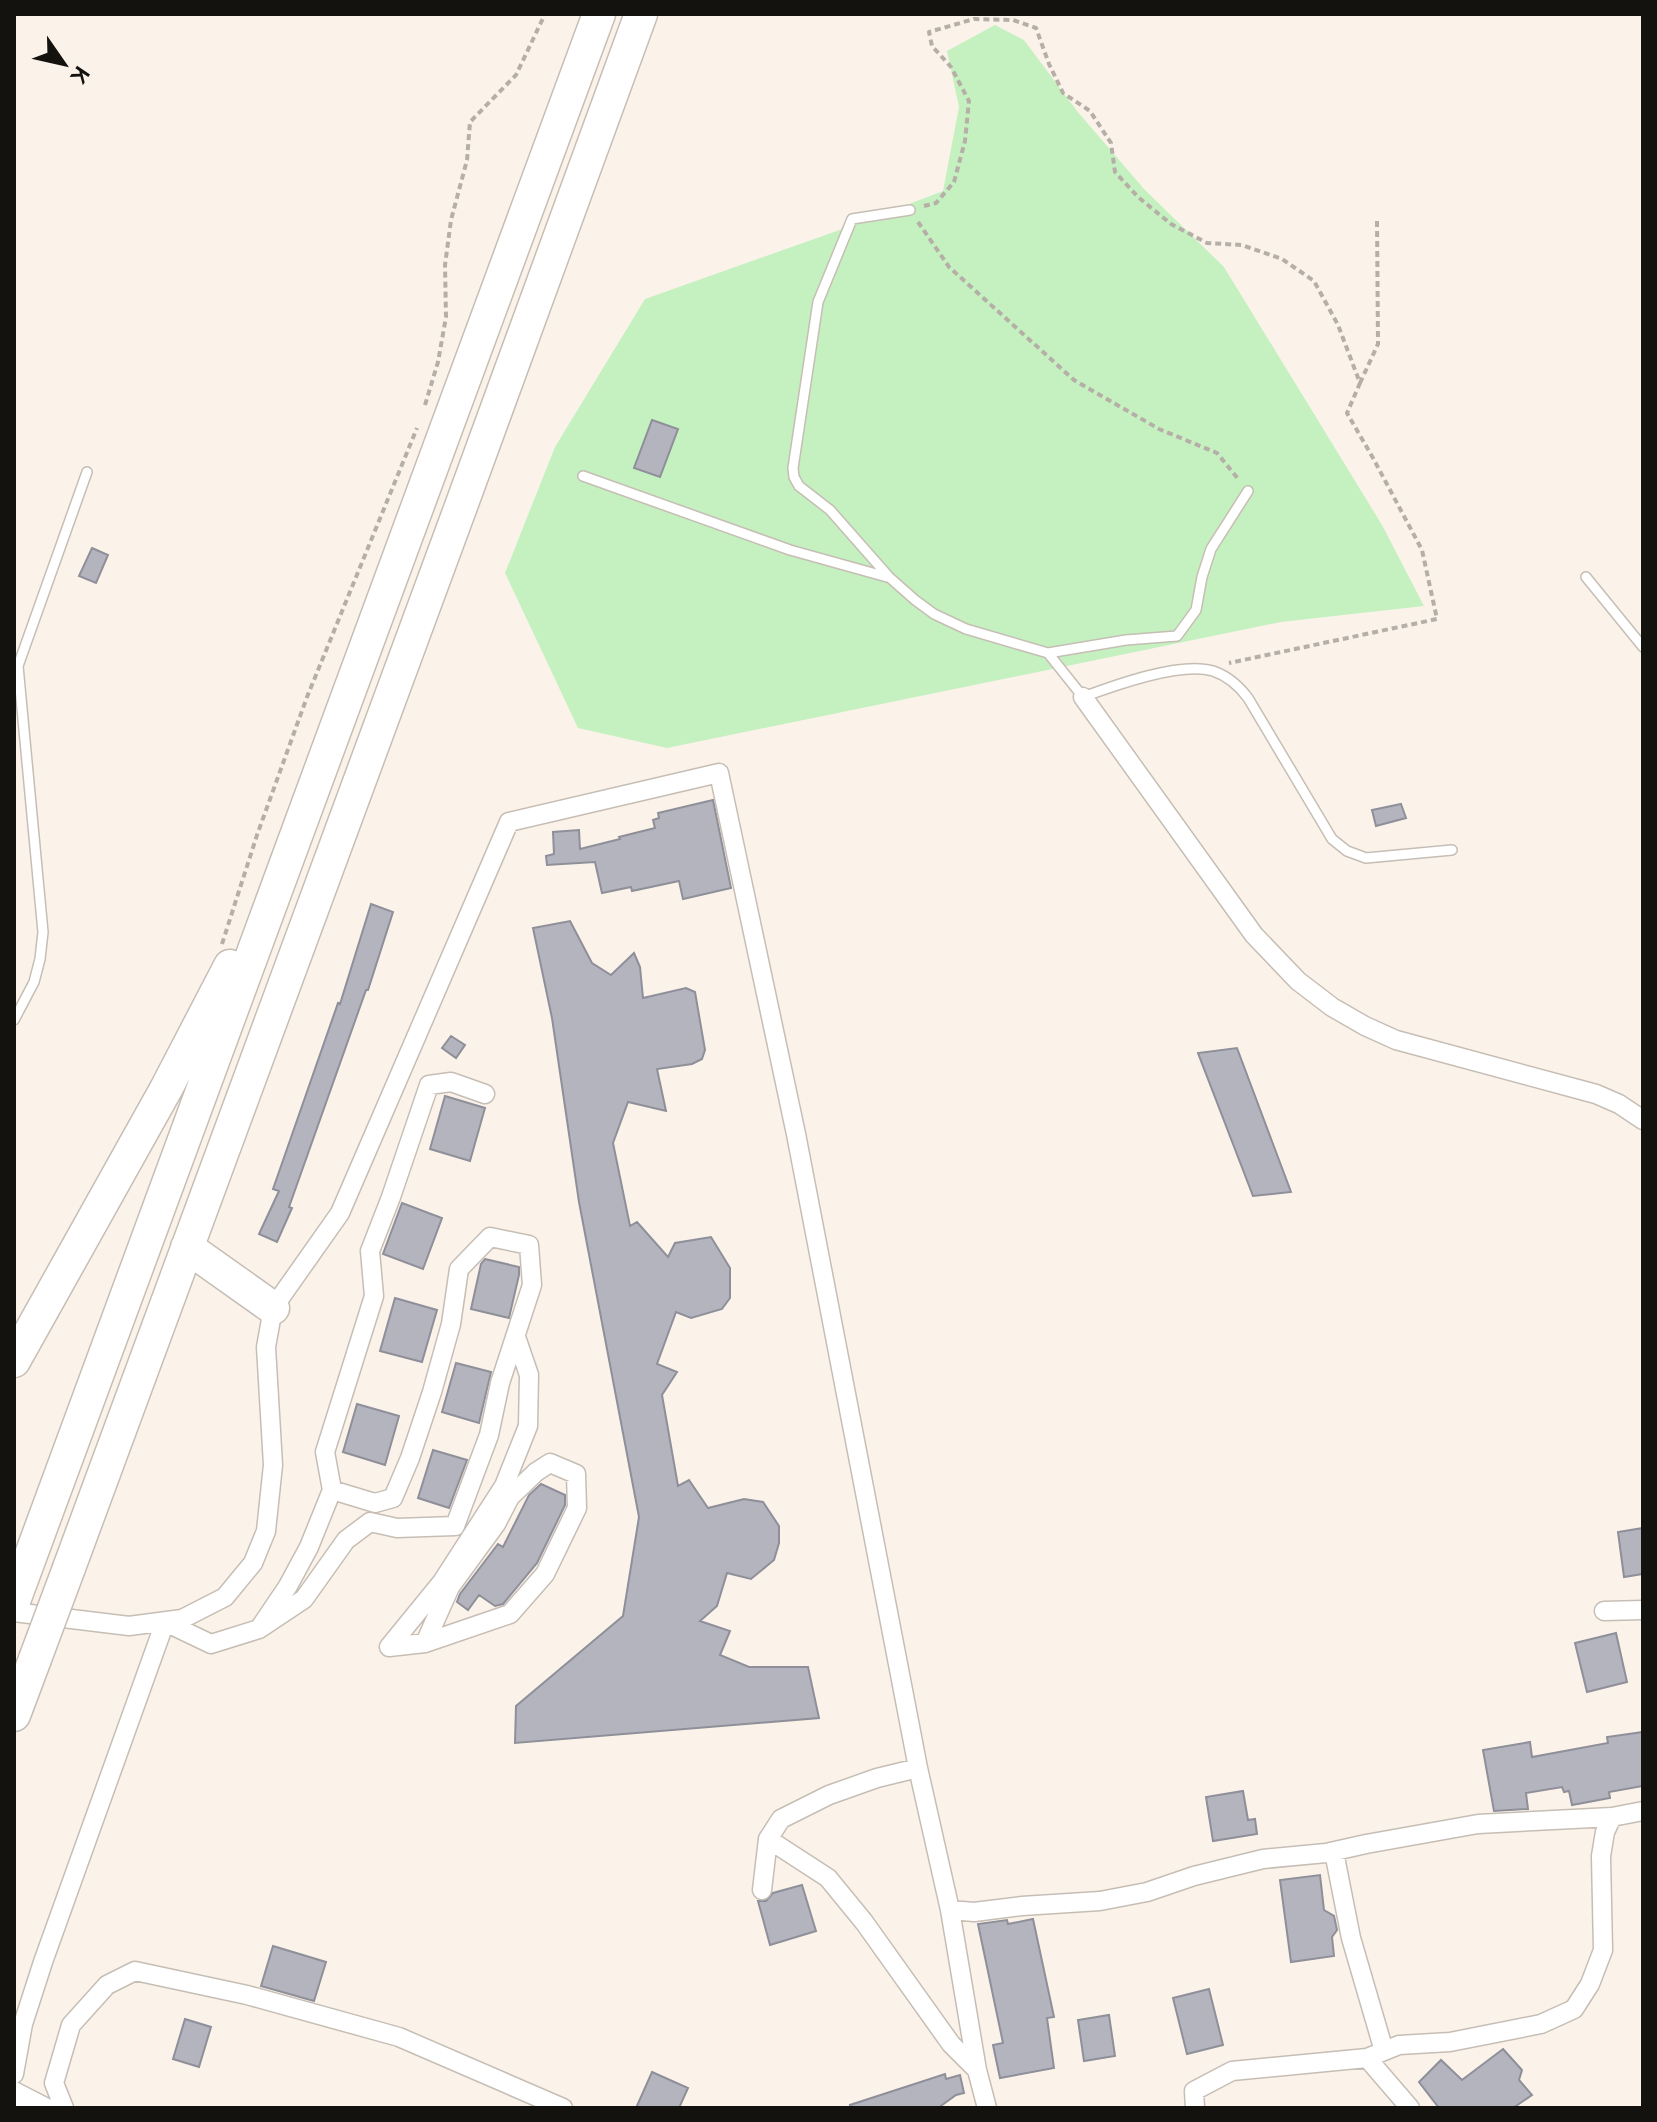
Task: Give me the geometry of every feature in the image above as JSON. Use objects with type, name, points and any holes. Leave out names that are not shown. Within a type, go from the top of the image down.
[{"type":"highway","points":[[14,1601],[599,14]]},
{"type":"highway","points":[[14,1715],[641,14]]},
{"type":"highway","points":[[14,1361],[166,1089],[231,965],[421,496]]},
{"type":"highway","points":[[187,1247],[273,1308]]},
{"type":"highway","points":[[14,1723],[31,1669]]},
{"type":"street","points":[[1083,697],[1254,935],[1298,981],[1332,1007],[1396,1040],[1596,1094],[1643,1120]]},
{"type":"street","points":[[14,1612],[129,1626],[182,1619],[225,1597],[253,1563],[266,1531],[273,1465],[266,1347],[273,1308],[340,1213],[509,822],[719,773],[796,1134],[918,1768],[950,1910],[977,2070],[987,2108]]},
{"type":"street","points":[[259,1629],[309,1547],[332,1490],[325,1452],[374,1296],[370,1251],[429,1085],[451,1082],[485,1094]]},
{"type":"street","points":[[165,1622],[211,1644],[259,1629],[304,1599],[346,1540],[370,1522],[397,1528],[455,1526],[489,1435],[500,1383],[532,1285],[529,1245],[490,1237],[459,1269],[451,1324],[432,1392],[393,1498],[375,1503],[332,1490]]},
{"type":"street","points":[[425,1643],[450,1587],[496,1524],[510,1497],[536,1472],[550,1463],[576,1474],[577,1508],[545,1574],[510,1614],[425,1643],[389,1647],[442,1582],[504,1486],[528,1426],[529,1375],[516,1337]]},
{"type":"street","points":[[1604,1611],[1643,1610]]},
{"type":"street","points":[[14,2074],[23,2024],[43,1962],[165,1622]]},
{"type":"street","points":[[762,1890],[768,1839],[781,1819],[829,1795],[918,1768]]},
{"type":"street","points":[[950,1910],[974,1912],[1123,1897],[1263,1859],[1334,1852],[1478,1824],[1612,1817],[1643,1811]]},
{"type":"street","points":[[1195,2108],[1194,2091],[1232,2071],[1376,2054],[1399,2045],[1450,2042],[1541,2024],[1574,2009],[1590,1984],[1603,1950],[1601,1856],[1605,1832],[1612,1817]]},
{"type":"street","points":[[768,1839],[828,1878],[864,1922],[951,2044],[977,2070]]},
{"type":"street","points":[[1334,1852],[1376,2054],[1410,2108]]},
{"type":"street","points":[[64,2108],[54,2083],[71,2025],[107,1985],[135,1971],[247,1995],[399,2037],[563,2108]]},
{"type":"street","points":[[14,2091],[47,2108]]},
{"type":"lane","points":[[910,210],[852,219],[818,302],[793,468],[799,486],[830,510],[889,577],[915,600],[966,629],[1048,653],[1126,640],[1177,636],[1196,610],[1211,549],[1248,491]]},
{"type":"lane","points":[[14,1020],[34,982],[43,932],[18,666],[87,472]]},
{"type":"lane","points":[[583,476],[790,550],[889,577]]},
{"type":"lane","points":[[1586,577],[1643,647]]},
{"type":"lane","points":[[1048,653],[1083,697],[1136,679],[1169,672],[1202,668],[1229,678],[1248,698],[1339,846],[1366,858],[1452,850]]},
{"type":"path","points":[[423,413],[438,362],[446,317],[445,265],[451,220],[467,160],[470,122],[516,75],[545,14]]},
{"type":"path","points":[[1248,491],[1217,453],[1159,429],[1074,380],[949,267],[910,210],[936,203],[954,182],[965,141],[969,101],[951,67],[932,46],[929,32],[974,19],[1013,20],[1036,28],[1063,93],[1090,111],[1111,143],[1115,172],[1138,197],[1171,224],[1207,243],[1242,245],[1282,259],[1314,281],[1338,325],[1360,383]]},
{"type":"path","points":[[1202,668],[1437,619],[1422,550],[1347,413],[1378,344],[1377,220]]},
{"type":"path","points":[[217,954],[307,697],[417,427]]},
{"type":"green space","points":[[995,25],[1024,40],[1077,111],[1144,189],[1224,267],[1382,525],[1424,606],[1281,622],[667,748],[578,728],[505,573],[555,447],[645,299],[943,191],[959,107],[947,51]]},
{"type":"building","points":[[652,420],[678,429],[660,477],[634,468]]},
{"type":"building","points":[[92,548],[108,555],[96,583],[79,576]]},
{"type":"building","points":[[713,800],[731,888],[683,899],[679,881],[632,891],[631,887],[602,893],[595,862],[547,865],[546,856],[554,854],[553,832],[579,830],[580,849],[655,828],[653,820],[659,818],[658,813]]},
{"type":"building","points":[[1401,804],[1406,818],[1376,826],[1372,810]]},
{"type":"building","points":[[371,904],[393,912],[289,1207],[292,1208],[277,1242],[259,1234],[279,1191],[273,1189],[340,1004]]},
{"type":"building","points":[[570,921],[592,963],[611,975],[634,953],[640,967],[643,998],[686,988],[695,992],[705,1050],[702,1059],[692,1064],[657,1069],[666,1111],[628,1102],[613,1143],[630,1226],[637,1222],[668,1257],[675,1243],[711,1237],[730,1268],[730,1298],[722,1309],[691,1318],[676,1312],[657,1364],[677,1372],[662,1395],[678,1486],[689,1480],[708,1508],[744,1499],[763,1502],[779,1526],[779,1543],[774,1560],[751,1579],[727,1573],[717,1606],[700,1621],[730,1631],[720,1655],[749,1667],[808,1667],[819,1718],[515,1743],[516,1706],[623,1616],[639,1517],[579,1202],[552,1018],[533,928]]},
{"type":"building","points":[[451,1036],[465,1045],[456,1058],[442,1048]]},
{"type":"building","points":[[1237,1048],[1291,1192],[1253,1196],[1198,1053]]},
{"type":"building","points":[[445,1096],[485,1108],[470,1161],[430,1149]]},
{"type":"building","points":[[402,1203],[442,1218],[423,1269],[383,1254]]},
{"type":"building","points":[[485,1259],[519,1267],[509,1318],[471,1309],[481,1264]]},
{"type":"building","points":[[395,1298],[437,1310],[422,1362],[380,1351]]},
{"type":"building","points":[[456,1363],[491,1372],[479,1423],[442,1412]]},
{"type":"building","points":[[357,1404],[399,1416],[385,1465],[343,1452]]},
{"type":"building","points":[[433,1450],[467,1460],[449,1508],[418,1498]]},
{"type":"building","points":[[541,1484],[565,1495],[565,1505],[537,1563],[503,1604],[495,1606],[479,1595],[468,1610],[457,1602],[460,1594],[498,1544],[503,1547],[529,1495]]},
{"type":"building","points":[[1643,1528],[1643,1574],[1624,1577],[1618,1532]]},
{"type":"building","points":[[1616,1633],[1627,1682],[1587,1692],[1575,1643]]},
{"type":"building","points":[[1643,1732],[1643,1786],[1609,1792],[1610,1798],[1572,1805],[1569,1791],[1564,1792],[1562,1787],[1526,1793],[1528,1809],[1494,1811],[1483,1750],[1530,1742],[1532,1757],[1608,1743],[1607,1737]]},
{"type":"building","points":[[1243,1791],[1248,1820],[1255,1819],[1257,1834],[1213,1841],[1206,1797]]},
{"type":"building","points":[[1320,1875],[1324,1910],[1334,1916],[1337,1930],[1332,1937],[1334,1956],[1291,1962],[1280,1880]]},
{"type":"building","points":[[802,1885],[816,1931],[770,1945],[758,1901],[766,1901],[773,1893]]},
{"type":"building","points":[[1033,1919],[1054,2017],[1047,2018],[1054,2068],[1000,2078],[993,2045],[1003,2043],[978,1924],[1007,1920],[1008,1924]]},
{"type":"building","points":[[273,1946],[326,1962],[314,2001],[261,1986]]},
{"type":"building","points":[[1209,1989],[1223,2045],[1187,2054],[1173,1998]]},
{"type":"building","points":[[1109,2015],[1115,2056],[1084,2061],[1078,2020]]},
{"type":"building","points":[[185,2019],[211,2027],[199,2067],[173,2059]]},
{"type":"building","points":[[1503,2049],[1522,2070],[1519,2080],[1532,2095],[1513,2108],[1439,2108],[1419,2082],[1441,2060],[1462,2080]]},
{"type":"building","points":[[652,2072],[688,2088],[679,2108],[636,2108]]},
{"type":"building","points":[[945,2074],[946,2079],[960,2075],[964,2093],[938,2108],[851,2108],[850,2105]]}]
